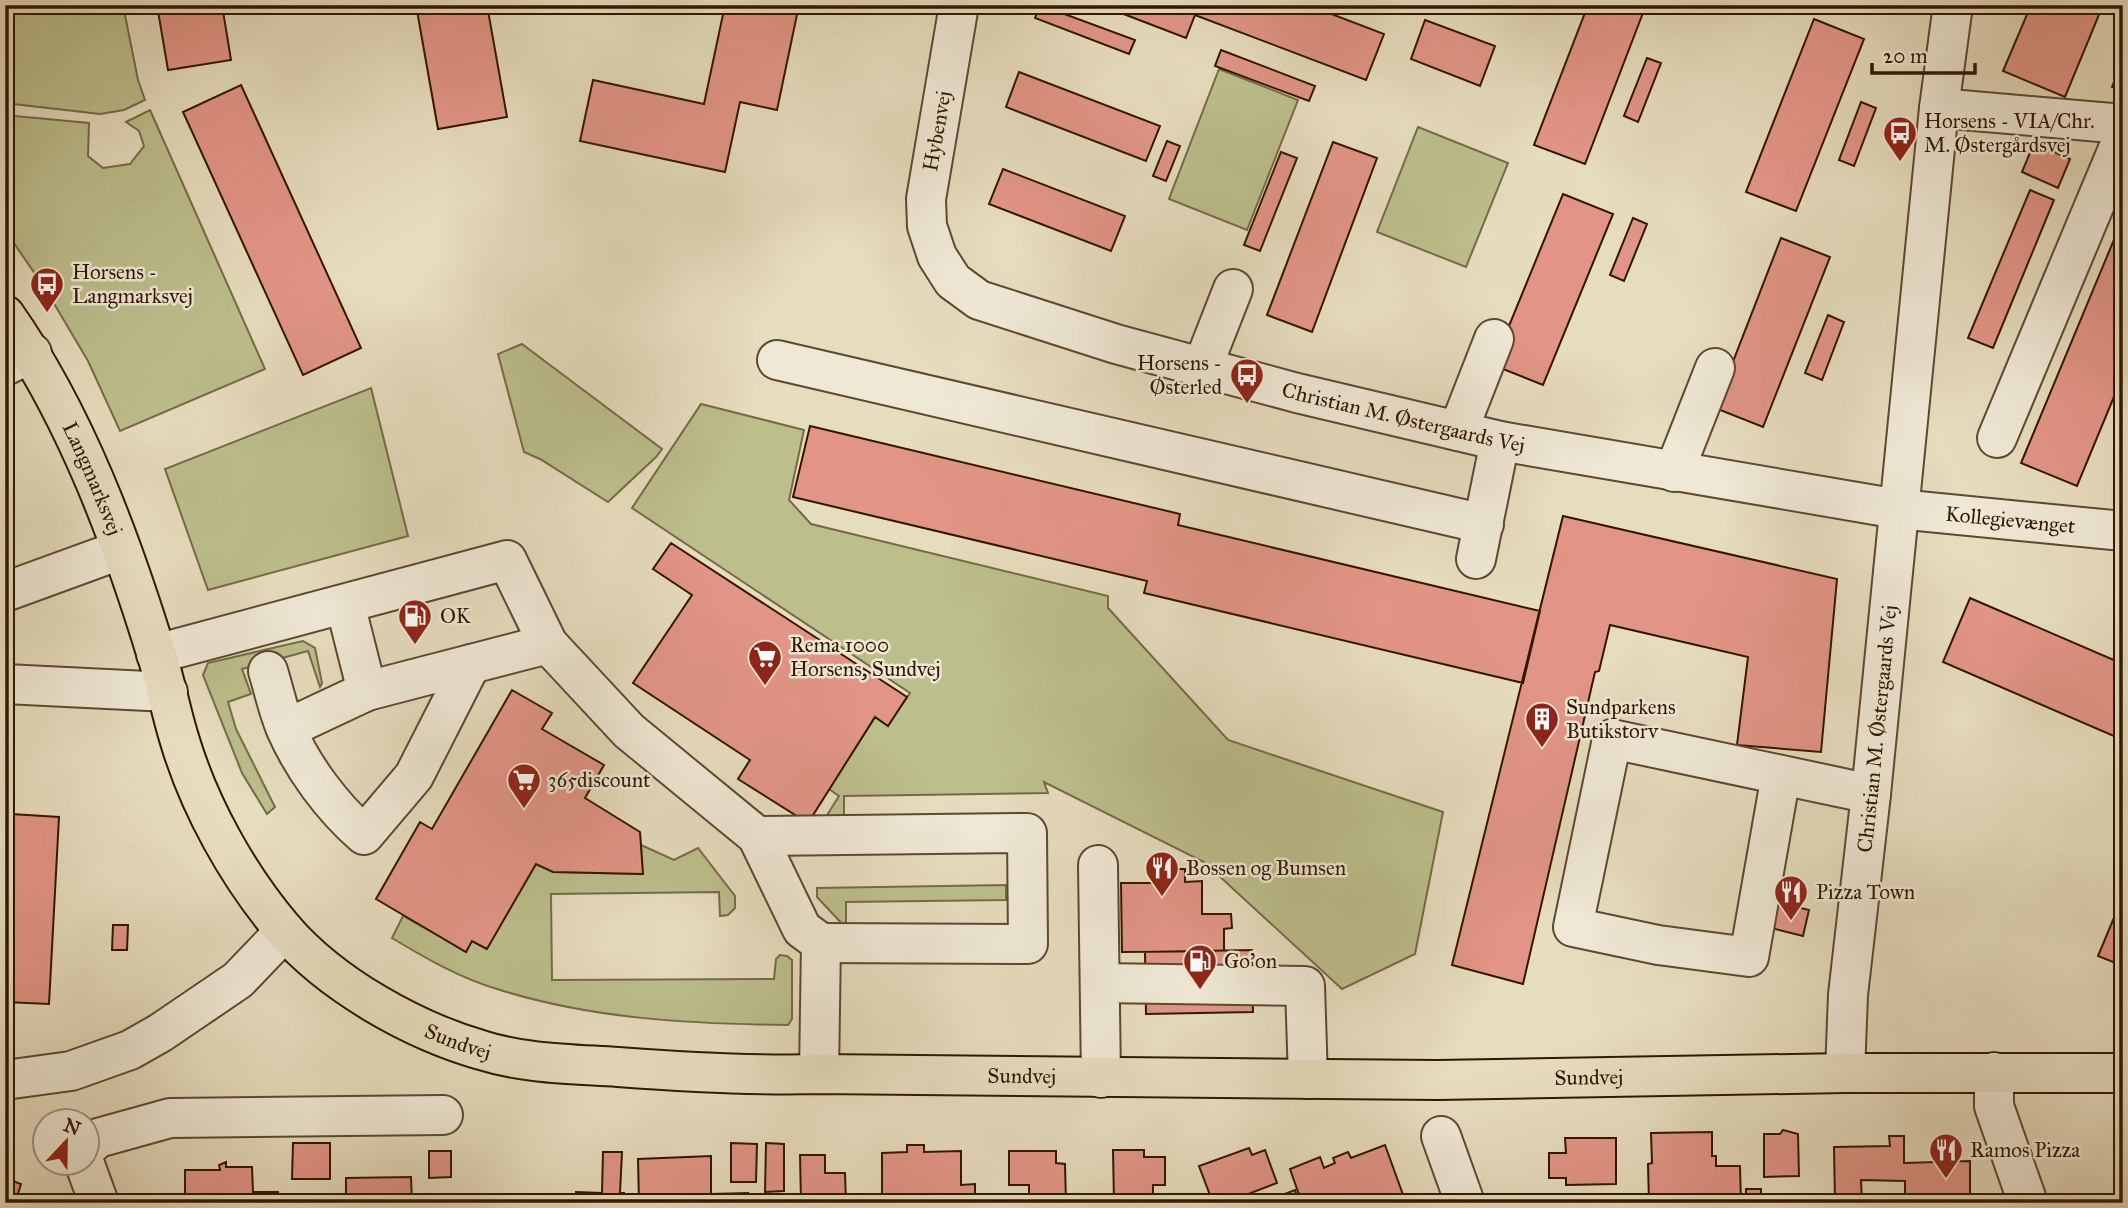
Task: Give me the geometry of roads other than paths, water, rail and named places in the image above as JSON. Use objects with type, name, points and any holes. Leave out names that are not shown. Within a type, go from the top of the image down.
[{"type":"main road","name":"Langmarksvej","points":[[5,315],[18,360],[92,475],[156,653],[192,778],[234,862],[285,931]]},
{"type":"main road","name":"Sundvej","points":[[285,931],[338,979],[383,1008],[439,1036],[482,1051],[523,1060],[586,1065],[752,1076],[819,1074],[1437,1080],[1845,1073],[2123,1073]]},
{"type":"street","name":"Hybenvej","points":[[937,256],[927,226],[926,199],[959,5]]},
{"type":"street","name":"Christian M. Østergaards Vej","points":[[1845,1073],[1848,995],[1871,794],[1939,108],[1953,5]]},
{"type":"street","points":[[1939,108],[2123,124]]},
{"type":"street","points":[[1997,438],[2123,137]]},
{"type":"street","name":"Christian M. Østergaards Vej","points":[[937,256],[953,281],[979,300],[1104,341],[1202,368],[1500,441],[1898,509]]},
{"type":"street","points":[[1202,368],[1233,289]]},
{"type":"street","points":[[1458,431],[1494,339]]},
{"type":"street","points":[[777,360],[1480,542],[1500,441]]},
{"type":"street","points":[[1674,472],[1715,368]]},
{"type":"street","name":"Kollegievænget","points":[[1898,509],[2123,531]]},
{"type":"street","points":[[5,592],[121,550]]},
{"type":"street","points":[[156,653],[507,560],[548,644],[629,731],[757,836],[802,929],[821,943],[1028,944],[1027,832],[757,836]]},
{"type":"street","points":[[345,604],[367,691]]},
{"type":"street","points":[[286,729],[367,691],[548,644]]},
{"type":"street","points":[[268,671],[286,729],[321,790],[364,835],[414,776],[471,664]]},
{"type":"street","points":[[5,684],[168,692]]},
{"type":"street","points":[[1781,775],[1749,957],[1658,945],[1573,928],[1612,739],[1871,794]]},
{"type":"street","points":[[1098,865],[1101,1078]]},
{"type":"street","points":[[5,1080],[71,1070],[130,1050],[238,980],[285,931]]},
{"type":"street","points":[[819,1074],[821,943]]},
{"type":"street","points":[[1100,983],[1305,986],[1308,1079]]},
{"type":"street","points":[[1994,1072],[1994,1107],[2028,1203]]},
{"type":"street","points":[[102,1137],[170,1118],[443,1115]]},
{"type":"street","points":[[1441,1136],[1465,1203]]},
{"type":"street","points":[[90,1176],[99,1203]]},
{"type":"place","name":"Horsens - VIA/Chr. M. Østergårdsvej","points":[[1900,163]]},
{"type":"place","name":"Horsens - Langmarksvej","points":[[47,314]]},
{"type":"place","name":"Horsens - Østerled","points":[[1247,405]]},
{"type":"place","name":"OK","points":[[415,646]]},
{"type":"place","name":"Rema 1000 Horsens, Sundvej","points":[[765,687]]},
{"type":"place","name":"Sundparkens Butikstorv","points":[[1542,749]]},
{"type":"place","name":"365discount","points":[[524,810]]},
{"type":"place","name":"Bossen og Bumsen","points":[[1162,898]]},
{"type":"place","name":"Pizza Town","points":[[1791,922]]},
{"type":"place","name":"Go'on","points":[[1200,991]]},
{"type":"place","name":"Ramos Pizza","points":[[1946,1180]]}]
